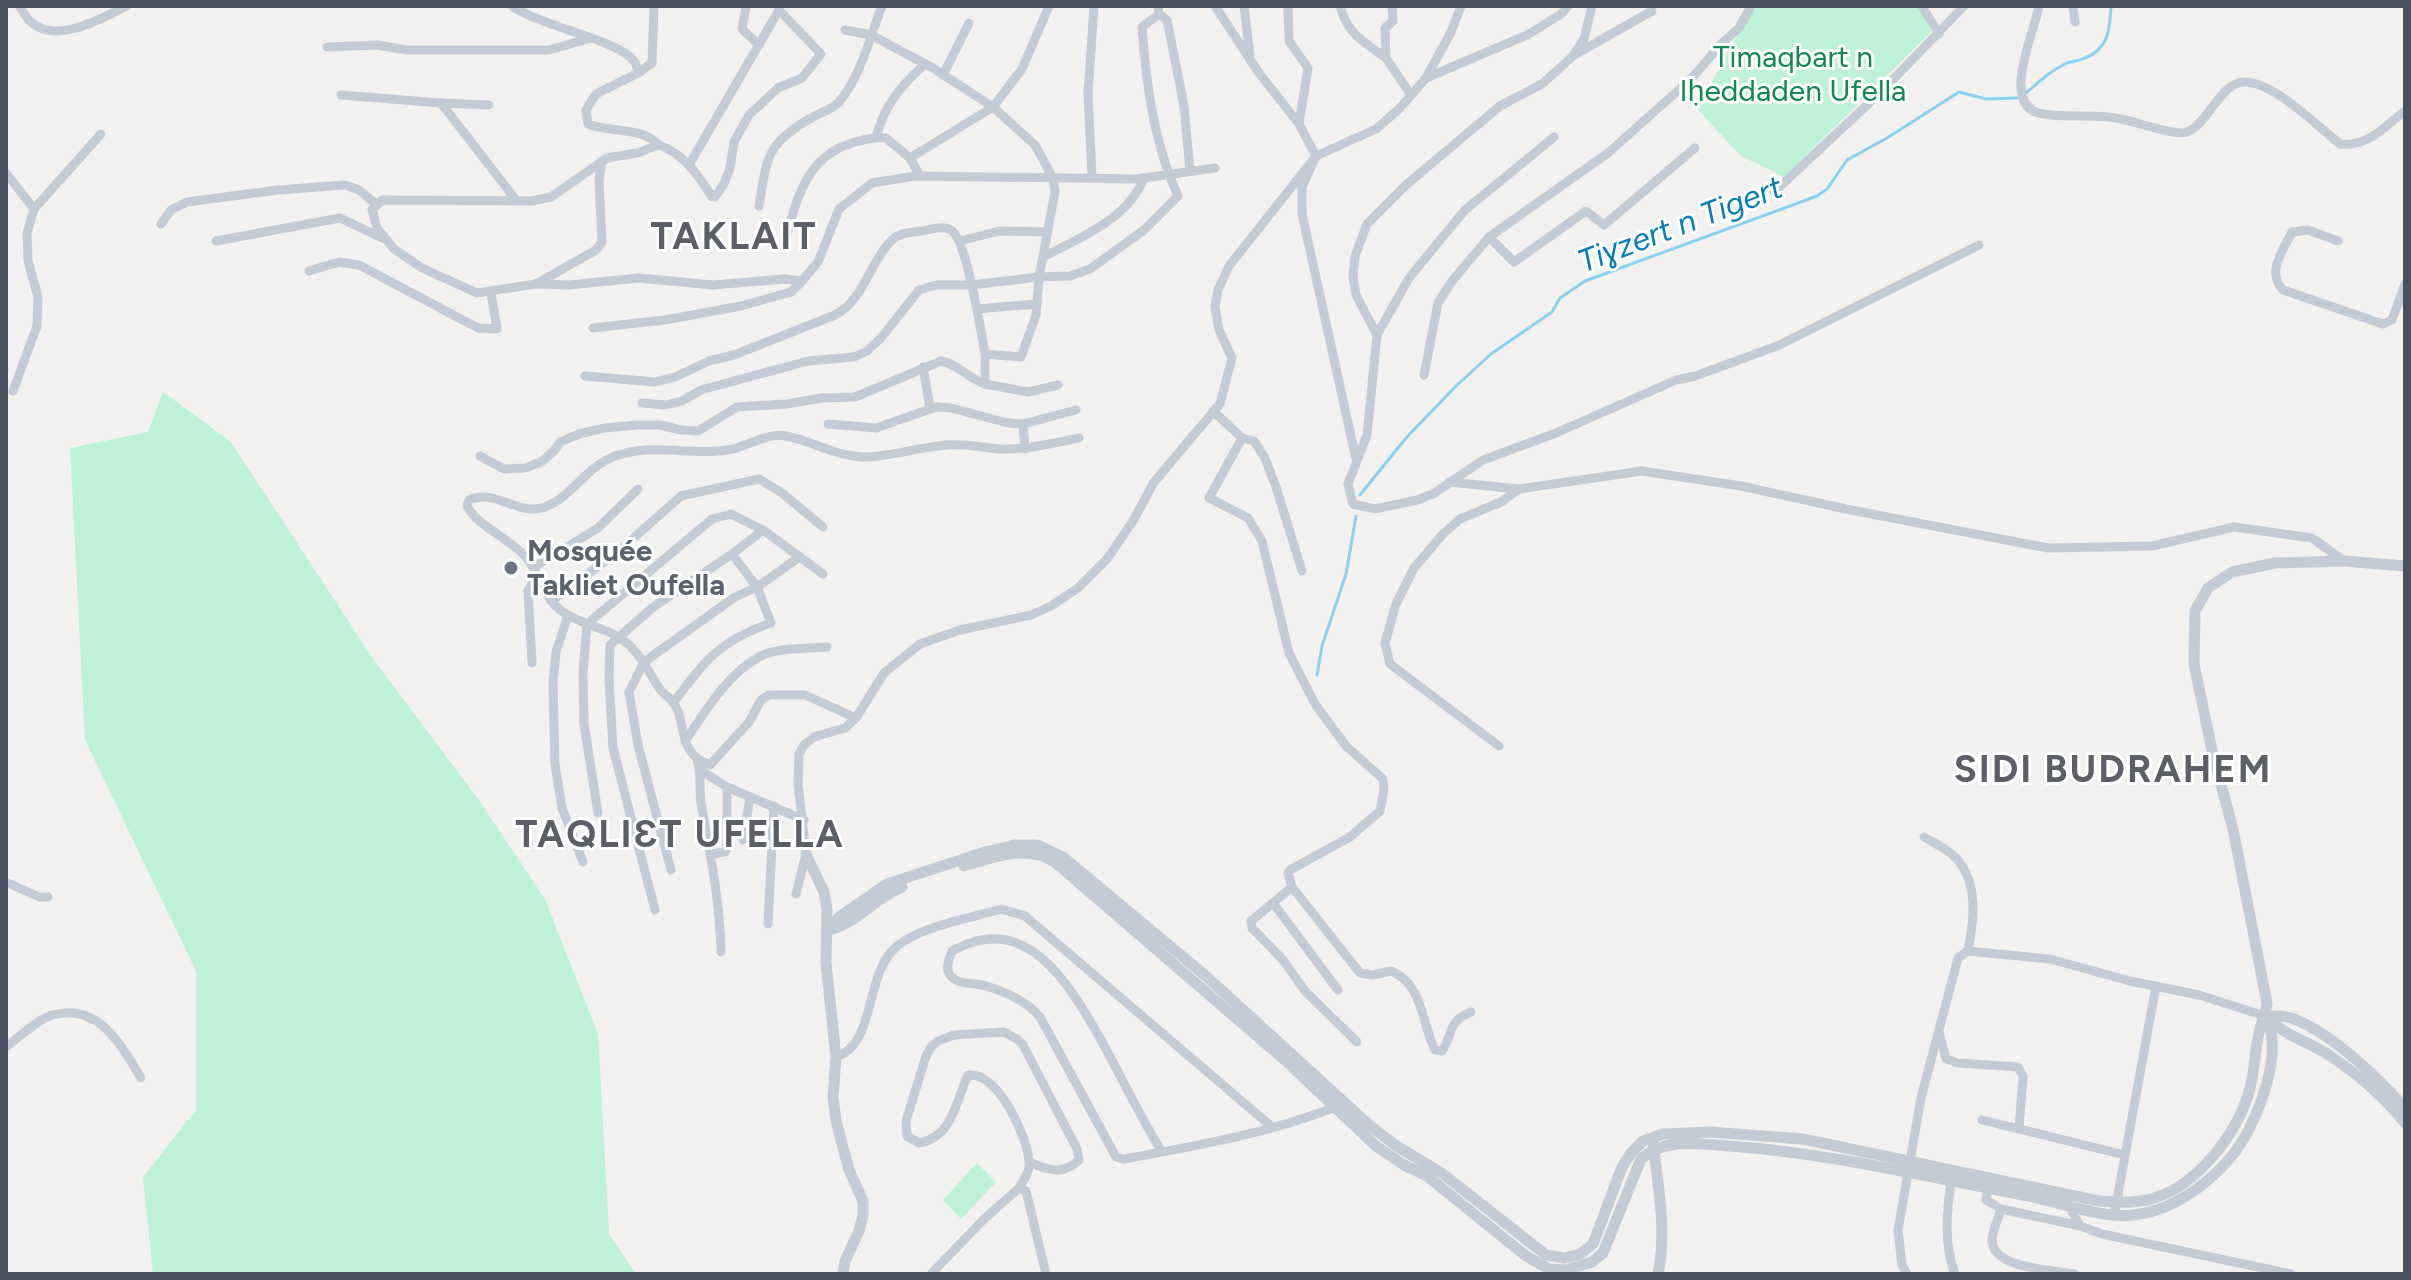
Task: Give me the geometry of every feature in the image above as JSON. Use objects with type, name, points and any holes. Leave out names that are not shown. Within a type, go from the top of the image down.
[{"type":"street","points":[[19,6],[32,23],[51,30],[66,30],[93,22],[127,6]]},
{"type":"street","points":[[512,6],[544,23],[608,43],[634,60],[638,73]]},
{"type":"street","points":[[643,6],[653,11],[652,63],[596,94],[586,110],[588,124],[600,129],[641,134],[671,149],[689,165],[712,197],[724,184],[734,142],[749,115],[778,88],[802,78],[821,54],[778,8],[689,165]]},
{"type":"street","points":[[746,6],[742,29],[759,45]]},
{"type":"street","points":[[759,206],[768,156],[778,140],[837,105],[863,62],[882,6]]},
{"type":"street","points":[[910,158],[993,107],[1022,69],[1049,6]]},
{"type":"street","points":[[1092,177],[1088,94],[1094,6]]},
{"type":"street","points":[[1215,6],[1250,60],[1299,124],[1316,156]]},
{"type":"street","points":[[1244,6],[1250,60]]},
{"type":"street","points":[[1288,6],[1289,41],[1308,68],[1299,124]]},
{"type":"street","points":[[1340,6],[1345,24],[1355,36],[1386,58],[1411,95]]},
{"type":"street","points":[[1386,58],[1385,28],[1393,21],[1392,6]]},
{"type":"street","points":[[796,894],[806,854],[798,784],[799,754],[804,745],[814,737],[845,728],[856,718],[884,673],[920,644],[960,630],[1031,615],[1051,606],[1078,588],[1107,559],[1154,482],[1220,404],[1232,358],[1219,330],[1215,307],[1218,290],[1229,266],[1316,156],[1376,129],[1411,95],[1426,78],[1461,6]]},
{"type":"street","points":[[1426,78],[1529,34],[1561,14],[1568,6]]},
{"type":"street","points":[[1573,56],[1584,39],[1592,6]]},
{"type":"street","points":[[1424,375],[1438,303],[1489,237],[1608,153],[1692,78],[1739,28],[1751,6]]},
{"type":"street","points":[[1922,6],[1939,34]]},
{"type":"street","points":[[1774,192],[1939,34],[1964,6]]},
{"type":"street","points":[[2039,6],[2020,75],[2020,88],[2028,105],[2040,114],[2103,115],[2154,126],[2171,133],[2186,133],[2198,124],[2230,87],[2242,81],[2266,87],[2340,144],[2356,146],[2405,111]]},
{"type":"street","points":[[2073,6],[2075,22]]},
{"type":"street","points":[[642,403],[666,405],[682,401],[701,390],[808,361],[854,357],[867,351],[881,338],[919,290],[936,285],[1070,276],[1090,269],[1144,230],[1178,196],[1168,174],[1157,132],[1144,61],[1142,27],[1159,10],[1167,20],[1184,106],[1190,171]]},
{"type":"street","points":[[1377,335],[1356,295],[1353,276],[1355,256],[1367,224],[1406,185],[1500,106],[1542,84],[1573,56],[1652,11]]},
{"type":"street","points":[[943,75],[969,23]]},
{"type":"street","points":[[845,30],[871,35],[925,64],[993,107],[1035,145],[1053,178],[1055,192],[1039,277],[1036,315],[1021,357],[985,354]]},
{"type":"street","points":[[327,47],[378,45],[406,50],[549,50],[591,38]]},
{"type":"street","points":[[876,138],[881,116],[899,88],[925,64]]},
{"type":"street","points":[[341,95],[489,105]]},
{"type":"street","points":[[441,103],[516,200]]},
{"type":"street","points":[[13,391],[37,326],[38,297],[28,261],[27,233],[34,209],[101,134]]},
{"type":"street","points":[[1554,137],[1465,210],[1409,278],[1377,335],[1367,435],[1348,484],[1353,504],[1363,508],[1394,507],[1433,494],[1483,460],[1556,433],[1676,380],[1777,346],[1979,245]]},
{"type":"street","points":[[785,240],[799,194],[817,164],[838,148],[886,138],[910,158],[920,176]]},
{"type":"street","points":[[659,145],[602,161],[551,197],[383,200],[372,209],[377,228],[394,249],[422,268],[477,293],[536,284],[569,285],[639,278],[713,285],[784,279],[802,281]]},
{"type":"street","points":[[1489,237],[1514,262],[1586,211],[1604,225],[1695,148]]},
{"type":"street","points":[[1316,156],[1302,187],[1302,214],[1356,459]]},
{"type":"street","points":[[536,284],[600,247],[599,180],[602,161]]},
{"type":"street","points":[[593,328],[665,320],[741,306],[791,292],[818,262],[839,209],[872,183],[920,176],[1144,178],[1215,168]]},
{"type":"street","points":[[6,173],[34,209]]},
{"type":"street","points":[[1043,257],[1104,226],[1138,194],[1144,178]]},
{"type":"street","points":[[161,224],[171,210],[187,202],[278,190],[345,185],[359,190],[377,205]]},
{"type":"street","points":[[216,241],[340,218],[388,242]]},
{"type":"street","points":[[585,376],[655,382],[675,377],[709,361],[734,355],[848,309],[888,244],[898,234],[944,228],[952,230],[960,241],[985,354],[985,384]]},
{"type":"street","points":[[2338,241],[2308,230],[2292,232],[2274,272],[2275,282],[2283,290],[2383,324],[2392,320],[2405,284]]},
{"type":"street","points":[[960,241],[999,231],[1048,232]]},
{"type":"street","points":[[309,271],[339,262],[359,265],[478,328],[497,329],[491,292]]},
{"type":"street","points":[[977,309],[1037,304]]},
{"type":"street","points":[[480,456],[504,469],[525,468],[541,462],[566,437],[637,425],[698,431],[737,407],[855,397],[941,361],[954,364],[985,384],[1028,392],[1058,385]]},
{"type":"street","points":[[923,367],[930,408]]},
{"type":"street","points":[[828,424],[876,428],[930,408],[951,408],[1023,424],[1076,410]]},
{"type":"street","points":[[1213,411],[1242,438],[1254,441],[1265,458],[1302,571]]},
{"type":"street","points":[[1023,424],[1025,449]]},
{"type":"street","points":[[804,820],[727,787],[703,765],[685,741],[674,702],[661,692],[644,662],[619,635],[568,615],[551,601],[536,570],[499,533],[472,515],[467,506],[469,500],[491,497],[527,509],[544,508],[571,490],[589,471],[612,457],[641,450],[676,448],[711,452],[783,435],[843,455],[865,457],[972,443],[998,449],[1025,449],[1079,438]]},
{"type":"street","points":[[1242,438],[1209,498],[1248,518],[1262,541],[1289,653],[1315,704],[1346,746],[1383,779],[1380,811],[1350,837],[1290,870],[1292,887],[1360,973],[1373,975],[1391,971],[1406,981],[1421,1009],[1435,1050],[1442,1051],[1450,1028],[1457,1019],[1471,1012]]},
{"type":"street","points":[[1449,482],[1519,489],[1642,471],[1741,486],[2048,548],[2152,546],[2234,527],[2312,538],[2344,561]]},
{"type":"street","points":[[551,601],[619,551],[681,496],[759,479],[782,493],[823,527]]},
{"type":"street","points":[[532,663],[528,591],[536,570],[598,528],[638,489]]},
{"type":"street","points":[[1499,746],[1390,664],[1385,643],[1405,582],[1442,535],[1460,519],[1501,502],[1519,489]]},
{"type":"street","points":[[598,813],[584,724],[583,674],[587,624],[712,519],[731,514],[763,530],[823,574]]},
{"type":"street","points":[[655,910],[613,748],[610,645],[687,583],[763,530]]},
{"type":"street","points":[[674,702],[704,661],[728,643],[771,623],[757,587],[732,554]]},
{"type":"street","points":[[671,870],[638,745],[629,692],[644,662],[735,597],[757,587],[798,558]]},
{"type":"street","points":[[1952,1177],[1988,1190],[2128,1203],[2156,1198],[2168,1192],[2196,1173],[2222,1144],[2247,1098],[2267,1003],[2233,829],[2213,755],[2194,664],[2195,611],[2208,588],[2232,572],[2275,563],[2344,561],[2405,566]]},
{"type":"street","points":[[568,615],[556,652],[553,683],[555,764],[562,808],[583,862]]},
{"type":"street","points":[[685,741],[718,696],[742,669],[761,655],[827,647]]},
{"type":"street","points":[[721,952],[720,915],[700,793],[703,765],[749,722],[761,700],[769,695],[805,695],[856,718]]},
{"type":"street","points":[[711,854],[725,852],[727,848],[727,787]]},
{"type":"street","points":[[743,840],[750,797]]},
{"type":"street","points":[[768,924],[774,806]]},
{"type":"street","points":[[1924,837],[1955,856],[1969,877],[1974,921],[1968,951]]},
{"type":"street","points":[[828,930],[839,917],[887,884],[1003,848],[1024,844],[1047,848],[1063,857],[1207,977],[1340,1105],[1395,1145],[1443,1174],[1546,1255],[1565,1258],[1580,1254],[1593,1244],[1622,1167],[1643,1141],[1653,1144]]},
{"type":"street","points":[[806,854],[824,892],[828,930],[826,963],[836,1057],[833,1097],[836,1121],[849,1170],[863,1201],[859,1231],[845,1261],[843,1274]]},
{"type":"street","points":[[6,882],[39,897],[48,897]]},
{"type":"street","points":[[1292,887],[1251,921],[1252,928],[1283,960],[1305,991],[1357,1042]]},
{"type":"street","points":[[1273,903],[1338,990]]},
{"type":"street","points":[[836,1057],[851,1049],[859,1039],[878,973],[895,948],[922,933],[1001,909],[1009,910],[1025,916],[1272,1127]]},
{"type":"street","points":[[1162,1152],[1094,1027],[1060,974],[1036,953],[1011,942],[987,938],[952,951],[947,964],[950,975],[961,982],[983,984],[1030,1005],[1040,1017],[1116,1157],[1124,1159],[1162,1152],[1272,1127],[1340,1105]]},
{"type":"street","points":[[1907,1274],[1902,1265],[1898,1230],[1921,1098],[1958,958],[1968,951],[2050,959],[2199,995],[2265,1016],[2289,1017],[2314,1030],[2377,1077],[2405,1108]]},
{"type":"street","points":[[2114,1216],[2156,986]]},
{"type":"street","points":[[6,1047],[50,1015],[77,1012],[107,1026],[141,1078]]},
{"type":"street","points":[[2265,1016],[2281,1031],[2331,1056],[2379,1095],[2405,1123]]},
{"type":"street","points":[[1653,1144],[1663,1134],[1710,1132],[1803,1139],[1908,1168],[2066,1198],[2114,1216],[2137,1215],[2176,1202],[2210,1178],[2242,1143],[2258,1109],[2270,1064],[2272,1038],[2265,1016]]},
{"type":"street","points":[[1938,1029],[1946,1059],[1958,1063],[2018,1067],[2023,1076],[2019,1129]]},
{"type":"street","points":[[931,1274],[1019,1188],[1030,1162],[1023,1135],[997,1087],[977,1074],[968,1075],[949,1127],[933,1141],[919,1143],[907,1136],[906,1121],[926,1056],[938,1041],[972,1032],[1004,1032],[1023,1045],[1077,1149],[1079,1160],[1071,1168],[1058,1171],[1030,1162]]},
{"type":"street","points":[[1982,1120],[2125,1155]]},
{"type":"street","points":[[1653,1144],[1661,1213],[1658,1274]]},
{"type":"street","points":[[1952,1177],[1948,1243],[1955,1274]]},
{"type":"street","points":[[1019,1188],[1026,1191],[1046,1274]]},
{"type":"street","points":[[1988,1190],[1986,1200],[2001,1209],[2291,1274]]},
{"type":"street","points":[[2066,1198],[2080,1226]]},
{"type":"street","points":[[2001,1209],[1992,1239],[1994,1251],[2009,1263],[2075,1274]]},
{"type":"green space","name":"Timaqbart n Iḥeddaden Ufella","points":[[1753,6],[1920,6],[1931,32],[1784,177],[1741,156],[1697,109]]},
{"type":"green space","points":[[163,392],[230,441],[374,660],[478,799],[545,899],[598,1034],[609,1234],[636,1274],[153,1274],[143,1177],[196,1110],[196,971],[85,740],[70,448],[148,432]]},
{"type":"green space","points":[[977,1163],[996,1182],[961,1219],[943,1200]]},
{"type":"waterway","name":"Tiɣzert n Tigert","points":[[2026,93],[2056,69],[2099,49],[2109,30],[2111,6]]},
{"type":"waterway","name":"Tiɣzert n Tigert","points":[[1360,495],[1406,438],[1456,386],[1491,354],[1552,312],[1560,298],[1585,281],[1817,196],[1827,189],[1847,160],[1959,92],[1986,99],[2017,98]]},
{"type":"waterway","name":"Tiɣzert n Tigert","points":[[1317,675],[1322,646],[1346,574],[1356,516]]},
{"type":"place","name":"Mosquée Takliet Oufella","points":[[511,568]]},
{"type":"district","name":"TAKLAIT","points":[[734,236]]},
{"type":"district","name":"SIDI BUDRAHEM","points":[[2113,769]]},
{"type":"district","name":"TAQLIƐT UFELLA","points":[[680,834]]}]
